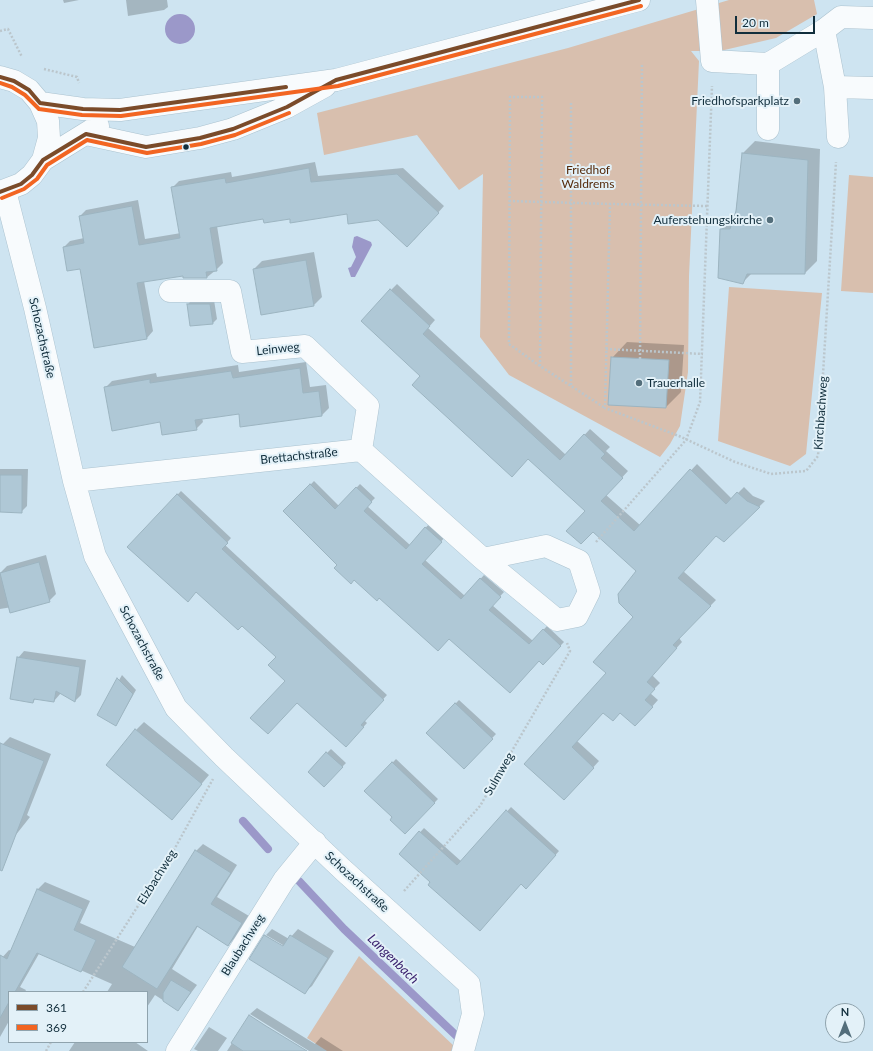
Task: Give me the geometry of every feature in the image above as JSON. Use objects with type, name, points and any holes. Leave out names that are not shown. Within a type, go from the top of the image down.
[{"type":"street","points":[[40,103],[83,109],[120,110],[336,80],[639,0]]},
{"type":"street","points":[[707,0],[712,62],[768,64],[824,30],[841,17],[873,18]]},
{"type":"street","points":[[824,30],[835,87],[838,137]]},
{"type":"street","points":[[768,64],[768,129]]},
{"type":"street","points":[[0,77],[14,80],[29,90],[40,103],[48,121],[49,138],[43,160]]},
{"type":"street","points":[[86,134],[146,147],[200,138],[233,129],[287,107],[336,80]]},
{"type":"street","points":[[835,87],[873,88]]},
{"type":"street","points":[[2,191],[26,180],[43,160],[86,134],[120,110]]},
{"type":"street","name":"Schozachstraße","points":[[2,191],[35,308],[74,482],[95,556],[176,708],[224,757],[387,910],[469,984],[473,1014],[463,1051]]},
{"type":"street","name":"Leinweg","points":[[170,291],[230,291],[242,352],[305,346],[368,406],[361,450]]},
{"type":"street","points":[[361,450],[483,559],[557,620],[577,616],[589,592],[579,561],[546,546],[483,559]]},
{"type":"street","name":"Brettachstraße","points":[[74,482],[361,450]]},
{"type":"street","name":"Blaubachweg","points":[[177,1051],[284,880],[315,842]]},
{"type":"path","points":[[0,32],[8,29],[21,56],[27,60]]},
{"type":"path","points":[[579,561],[686,440],[700,402],[703,354],[712,62]]},
{"type":"path","points":[[640,359],[642,63]]},
{"type":"path","points":[[38,68],[77,77],[80,88]]},
{"type":"path","points":[[540,366],[541,202],[542,97],[510,97],[509,201],[541,202],[571,202],[641,205],[707,206]]},
{"type":"path","points":[[571,103],[571,386]]},
{"type":"path","name":"Kirchbachweg","points":[[509,201],[508,344],[605,408],[686,440],[735,462],[771,474],[806,471],[818,456],[838,137]]},
{"type":"path","points":[[605,408],[610,204]]},
{"type":"path","points":[[606,349],[703,354]]},
{"type":"path","name":"Sulmweg","points":[[387,910],[480,806],[570,651],[557,620]]},
{"type":"path","name":"Elzbachweg","points":[[84,991],[175,848],[224,757]]},
{"type":"green space","name":"Friedhof Waldrems","points":[[729,0],[814,0],[817,14],[776,38],[720,51],[691,51],[699,61],[689,276],[688,372],[680,426],[670,444],[660,457],[509,375],[480,337],[483,174],[459,190],[417,135],[324,155],[317,113],[568,48]]},
{"type":"green space","points":[[849,175],[873,177],[873,293],[841,291]]},
{"type":"green space","points":[[729,287],[822,293],[806,454],[790,466],[718,441]]},
{"type":"green space","points":[[359,956],[454,1046],[451,1051],[327,1051],[307,1038]]},
{"type":"shaded area","points":[[180,14],[186,15],[194,23],[194,35],[186,43],[180,44],[174,43],[166,35],[165,29],[166,23],[174,15]]},
{"type":"shaded area","points":[[357,236],[371,242],[372,245],[355,277],[351,277],[348,268],[351,267],[356,257],[352,247],[354,237]]},
{"type":"building","name":"Auferstehungskirche","points":[[742,153],[808,160],[805,274],[747,274],[743,284],[718,278],[720,229],[730,229],[736,211]]},
{"type":"building","points":[[309,168],[311,182],[397,174],[439,213],[407,247],[378,220],[348,224],[347,214],[290,223],[290,219],[264,223],[263,219],[210,228],[217,271],[206,272],[207,278],[183,278],[183,276],[137,283],[147,339],[94,348],[80,269],[67,271],[63,247],[84,243],[79,216],[132,206],[139,245],[180,238],[171,187],[225,178],[226,183]]},
{"type":"building","points":[[306,260],[314,306],[261,315],[253,269]]},
{"type":"building","points":[[390,289],[430,326],[423,334],[560,460],[584,434],[605,454],[601,458],[623,478],[601,501],[634,531],[690,469],[726,504],[737,492],[747,501],[760,507],[724,542],[716,536],[678,578],[711,606],[673,645],[677,648],[647,682],[655,689],[645,700],[653,707],[635,726],[620,713],[613,721],[603,713],[572,747],[594,768],[564,800],[524,764],[606,673],[593,662],[633,617],[619,603],[618,594],[636,571],[593,532],[581,544],[566,531],[585,511],[528,459],[512,477],[412,385],[420,376],[361,321]]},
{"type":"building","points":[[187,304],[210,304],[213,324],[190,326]]},
{"type":"building","name":"Trauerhalle","points":[[611,357],[669,360],[666,408],[608,405]]},
{"type":"building","points":[[300,368],[303,393],[319,391],[322,416],[240,427],[239,414],[195,420],[197,430],[162,435],[160,422],[112,431],[104,387],[150,379],[150,383],[231,371],[233,378]]},
{"type":"building","points":[[0,475],[22,475],[22,513],[0,512]]},
{"type":"building","points":[[310,484],[335,509],[356,487],[372,502],[364,511],[406,549],[425,527],[442,542],[422,564],[461,599],[480,578],[501,597],[489,610],[529,644],[543,629],[561,646],[543,665],[539,661],[510,693],[449,639],[438,651],[379,598],[377,601],[354,580],[351,584],[334,568],[337,565],[283,511]]},
{"type":"building","points":[[177,494],[228,543],[222,549],[384,700],[361,725],[364,727],[346,747],[297,703],[268,734],[250,718],[285,681],[268,665],[276,657],[242,626],[238,630],[196,592],[188,602],[127,547]]},
{"type":"building","points":[[39,562],[50,602],[10,613],[0,573]]},
{"type":"building","points":[[17,657],[80,667],[75,702],[56,691],[54,702],[34,699],[33,703],[10,699]]},
{"type":"building","points":[[117,678],[133,694],[116,726],[97,715]]},
{"type":"building","points":[[455,703],[493,739],[464,769],[426,733]]},
{"type":"building","points":[[135,729],[202,784],[172,820],[106,765]]},
{"type":"building","points":[[0,743],[44,761],[2,871],[0,870]]},
{"type":"building","points":[[326,752],[343,767],[324,787],[308,772]]},
{"type":"building","points":[[392,762],[435,803],[405,834],[390,820],[392,817],[364,791]]},
{"type":"building","points":[[506,810],[556,855],[526,889],[521,884],[480,931],[428,885],[430,882],[399,854],[419,831],[457,865]]},
{"type":"building","points":[[195,850],[231,873],[211,904],[242,923],[228,946],[197,926],[157,989],[122,967]]},
{"type":"building","points":[[37,889],[83,909],[74,930],[96,940],[81,972],[37,953],[16,991],[8,991],[8,1004],[0,1018],[0,955],[7,959]]},
{"type":"building","points":[[264,935],[283,946],[290,935],[328,958],[305,994],[249,959]]},
{"type":"building","points":[[171,980],[191,992],[178,1011],[163,1001],[163,993]]},
{"type":"building","points":[[249,1015],[307,1051],[243,1051],[231,1043]]},
{"type":"waterway","name":"Langenbach","points":[[243,821],[268,849]]},
{"type":"waterway","name":"Langenbach","points":[[299,881],[344,929],[464,1043]]},
{"type":"transit line","name":"361","points":[[0,192],[21,184],[32,175],[43,160],[86,134],[146,147],[200,138],[233,129],[287,107],[336,80],[639,0]]},
{"type":"transit line","name":"369","points":[[0,83],[12,87],[25,95],[39,109],[82,115],[121,116],[338,86],[641,6]]},
{"type":"transit line","name":"361","points":[[0,77],[14,81],[29,90],[40,103],[83,109],[120,110],[286,87]]},
{"type":"transit line","name":"369","points":[[2,198],[24,189],[37,179],[47,165],[87,140],[147,153],[201,144],[235,135],[289,113]]},
{"type":"place","name":"Friedhofsparkplatz","points":[[797,101]]},
{"type":"place","name":"Auferstehungskirche","points":[[770,220]]},
{"type":"place","name":"Trauerhalle","points":[[639,383]]}]
